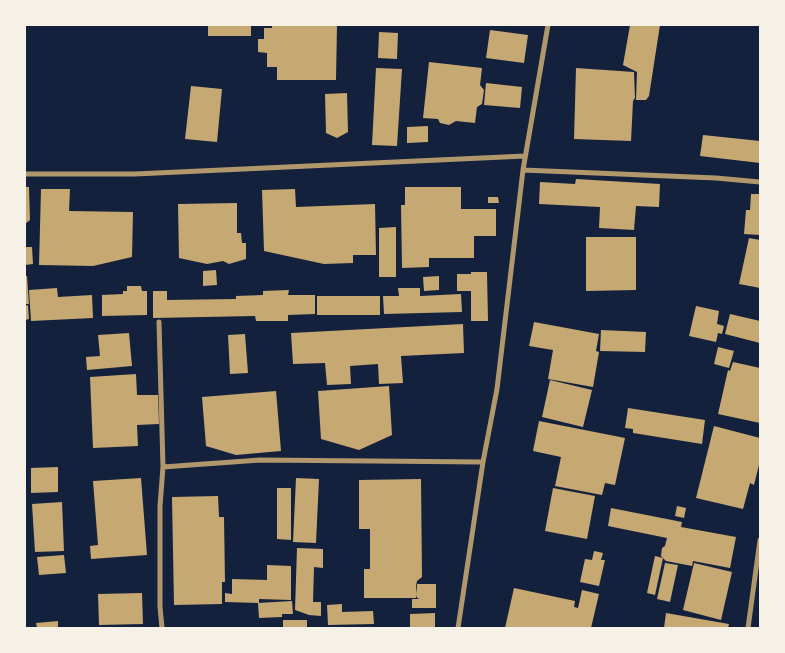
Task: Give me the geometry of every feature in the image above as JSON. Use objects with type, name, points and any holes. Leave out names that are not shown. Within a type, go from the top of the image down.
[{"type":"street","points":[[458,628],[496,389],[525,156],[548,25]]},
{"type":"street","points":[[25,174],[135,174],[525,156]]},
{"type":"street","points":[[523,170],[716,178],[760,182]]},
{"type":"street","points":[[159,322],[163,467],[160,506],[160,607],[162,628]]},
{"type":"street","points":[[163,467],[260,460],[483,462]]},
{"type":"street","points":[[748,628],[760,540]]},
{"type":"building","points":[[208,25],[251,25],[251,36],[208,36]]},
{"type":"building","points":[[272,25],[337,25],[336,80],[277,80],[277,67],[267,67],[267,53],[258,52],[258,39],[264,39],[264,28],[272,28]]},
{"type":"building","points":[[630,25],[660,25],[649,96],[646,100],[636,100],[637,72],[623,65]]},
{"type":"building","points":[[490,30],[528,35],[524,63],[486,58]]},
{"type":"building","points":[[379,32],[398,33],[397,59],[378,58]]},
{"type":"building","points":[[429,62],[482,68],[480,85],[484,90],[482,104],[477,107],[475,123],[456,121],[449,125],[440,123],[438,119],[423,118]]},
{"type":"building","points":[[376,68],[402,69],[397,146],[372,145]]},
{"type":"building","points":[[576,68],[634,72],[635,98],[633,101],[631,141],[574,139]]},
{"type":"building","points":[[486,83],[522,87],[520,108],[484,105]]},
{"type":"building","points":[[191,86],[222,89],[217,142],[185,139]]},
{"type":"building","points":[[347,93],[348,132],[337,138],[326,133],[325,94]]},
{"type":"building","points":[[428,126],[428,142],[407,143],[407,127]]},
{"type":"building","points":[[703,135],[760,141],[760,163],[700,156]]},
{"type":"building","points":[[576,179],[660,184],[659,207],[636,206],[634,230],[599,228],[600,207],[539,204],[540,182],[575,184]]},
{"type":"building","points":[[25,187],[29,187],[30,220],[25,224]]},
{"type":"building","points":[[405,187],[461,187],[461,209],[496,209],[496,236],[474,236],[474,258],[429,258],[429,267],[402,268],[401,205],[405,205]]},
{"type":"building","points":[[41,189],[70,189],[69,211],[133,212],[132,257],[93,266],[39,265]]},
{"type":"building","points":[[295,189],[296,207],[375,204],[376,255],[353,255],[353,263],[324,264],[264,251],[262,190]]},
{"type":"building","points":[[751,194],[760,194],[760,235],[744,234],[746,210],[750,210]]},
{"type":"building","points":[[488,197],[498,197],[499,203],[488,203]]},
{"type":"building","points":[[237,203],[237,233],[241,233],[242,243],[246,243],[246,259],[229,264],[223,261],[207,264],[179,258],[178,204]]},
{"type":"building","points":[[396,227],[396,277],[379,277],[379,228]]},
{"type":"building","points":[[586,237],[636,237],[636,290],[586,291]]},
{"type":"building","points":[[749,238],[760,240],[760,288],[739,284]]},
{"type":"building","points":[[25,247],[32,247],[33,264],[25,265]]},
{"type":"building","points":[[216,270],[217,285],[203,286],[203,271]]},
{"type":"building","points":[[471,272],[487,272],[488,321],[471,321],[471,291],[457,291],[457,274],[471,274]]},
{"type":"building","points":[[25,276],[27,276],[29,304],[25,304]]},
{"type":"building","points":[[439,276],[439,290],[424,291],[423,277]]},
{"type":"building","points":[[127,286],[141,286],[142,291],[147,291],[147,315],[102,316],[102,295],[123,294],[123,291],[127,291]]},
{"type":"building","points":[[57,288],[58,297],[92,295],[93,318],[31,321],[29,290]]},
{"type":"building","points":[[398,288],[420,288],[420,296],[461,294],[462,312],[384,314],[383,296],[399,296]]},
{"type":"building","points":[[289,290],[288,295],[315,295],[315,314],[288,315],[288,321],[256,321],[255,316],[153,318],[153,291],[167,291],[167,300],[236,299],[236,296],[263,295],[263,291]]},
{"type":"building","points":[[317,296],[380,296],[380,315],[317,315]]},
{"type":"building","points":[[28,305],[29,319],[25,320],[25,306]]},
{"type":"building","points":[[696,306],[719,311],[717,324],[724,326],[722,334],[718,333],[716,342],[689,336]]},
{"type":"building","points":[[730,314],[760,321],[760,343],[725,334]]},
{"type":"building","points":[[534,322],[599,334],[596,351],[599,352],[593,387],[548,379],[553,350],[529,346]]},
{"type":"building","points":[[463,324],[464,353],[401,356],[403,383],[379,384],[378,364],[350,366],[351,384],[327,385],[325,363],[293,364],[291,333]]},
{"type":"building","points":[[601,330],[646,332],[645,352],[600,351]]},
{"type":"building","points":[[129,333],[132,366],[87,370],[86,357],[100,356],[98,335]]},
{"type":"building","points":[[245,334],[248,373],[230,374],[228,335]]},
{"type":"building","points":[[718,347],[734,351],[729,368],[714,364]]},
{"type":"building","points":[[733,362],[760,368],[760,423],[718,414],[728,370],[730,371]]},
{"type":"building","points":[[136,374],[137,395],[158,395],[159,424],[137,425],[138,446],[93,448],[90,377]]},
{"type":"building","points":[[550,380],[592,390],[583,427],[542,417]]},
{"type":"building","points":[[389,386],[392,435],[359,450],[321,439],[318,391]]},
{"type":"building","points":[[276,391],[281,451],[236,455],[206,446],[202,397]]},
{"type":"building","points":[[628,408],[705,420],[702,444],[633,433],[633,429],[625,428]]},
{"type":"building","points":[[539,421],[625,438],[615,485],[605,483],[602,495],[555,486],[561,457],[533,451]]},
{"type":"building","points":[[714,426],[760,438],[760,461],[754,485],[750,483],[743,509],[696,498]]},
{"type":"building","points":[[58,467],[58,492],[31,493],[31,468]]},
{"type":"building","points":[[141,478],[147,555],[91,559],[90,546],[98,545],[93,481]]},
{"type":"building","points":[[296,478],[319,479],[316,543],[293,542]]},
{"type":"building","points":[[421,479],[422,577],[417,581],[416,586],[417,594],[417,584],[436,584],[436,608],[412,608],[412,599],[420,599],[417,598],[417,595],[416,598],[364,598],[364,569],[370,569],[370,529],[359,529],[359,480]]},
{"type":"building","points":[[277,488],[291,488],[291,540],[277,539]]},
{"type":"building","points":[[553,488],[595,496],[587,539],[545,531]]},
{"type":"building","points":[[218,496],[219,517],[224,517],[225,582],[222,582],[222,604],[174,605],[172,497]]},
{"type":"building","points":[[62,502],[64,551],[35,552],[32,504]]},
{"type":"building","points":[[677,506],[686,508],[684,518],[675,516]]},
{"type":"building","points":[[611,508],[682,522],[681,527],[736,537],[730,568],[693,561],[692,566],[666,561],[661,556],[662,548],[665,546],[667,538],[608,526]]},
{"type":"building","points":[[297,548],[323,549],[323,568],[314,567],[313,602],[321,602],[321,616],[309,615],[295,610]]},
{"type":"building","points":[[594,551],[603,553],[601,560],[605,560],[599,586],[580,582],[585,559],[592,560]]},
{"type":"building","points":[[64,555],[66,573],[39,575],[37,557]]},
{"type":"building","points":[[655,556],[663,558],[655,595],[647,593]]},
{"type":"building","points":[[665,563],[678,565],[670,602],[657,599]]},
{"type":"building","points":[[694,563],[732,572],[721,620],[683,610]]},
{"type":"building","points":[[267,565],[291,566],[291,600],[259,599],[259,603],[225,602],[225,593],[232,594],[232,579],[267,580]]},
{"type":"building","points":[[514,588],[575,601],[574,607],[578,608],[582,590],[599,594],[591,628],[505,628]]},
{"type":"building","points":[[142,593],[143,624],[99,625],[98,594]]},
{"type":"building","points":[[292,601],[293,614],[282,614],[282,617],[259,618],[258,603]]},
{"type":"building","points":[[342,604],[342,612],[373,611],[374,624],[328,625],[327,605]]},
{"type":"building","points":[[435,613],[435,628],[410,627],[410,614]]},
{"type":"building","points":[[666,613],[729,624],[728,628],[664,628]]},
{"type":"building","points":[[283,620],[307,620],[307,628],[283,628]]},
{"type":"building","points":[[58,621],[58,628],[37,628],[36,623]]}]
